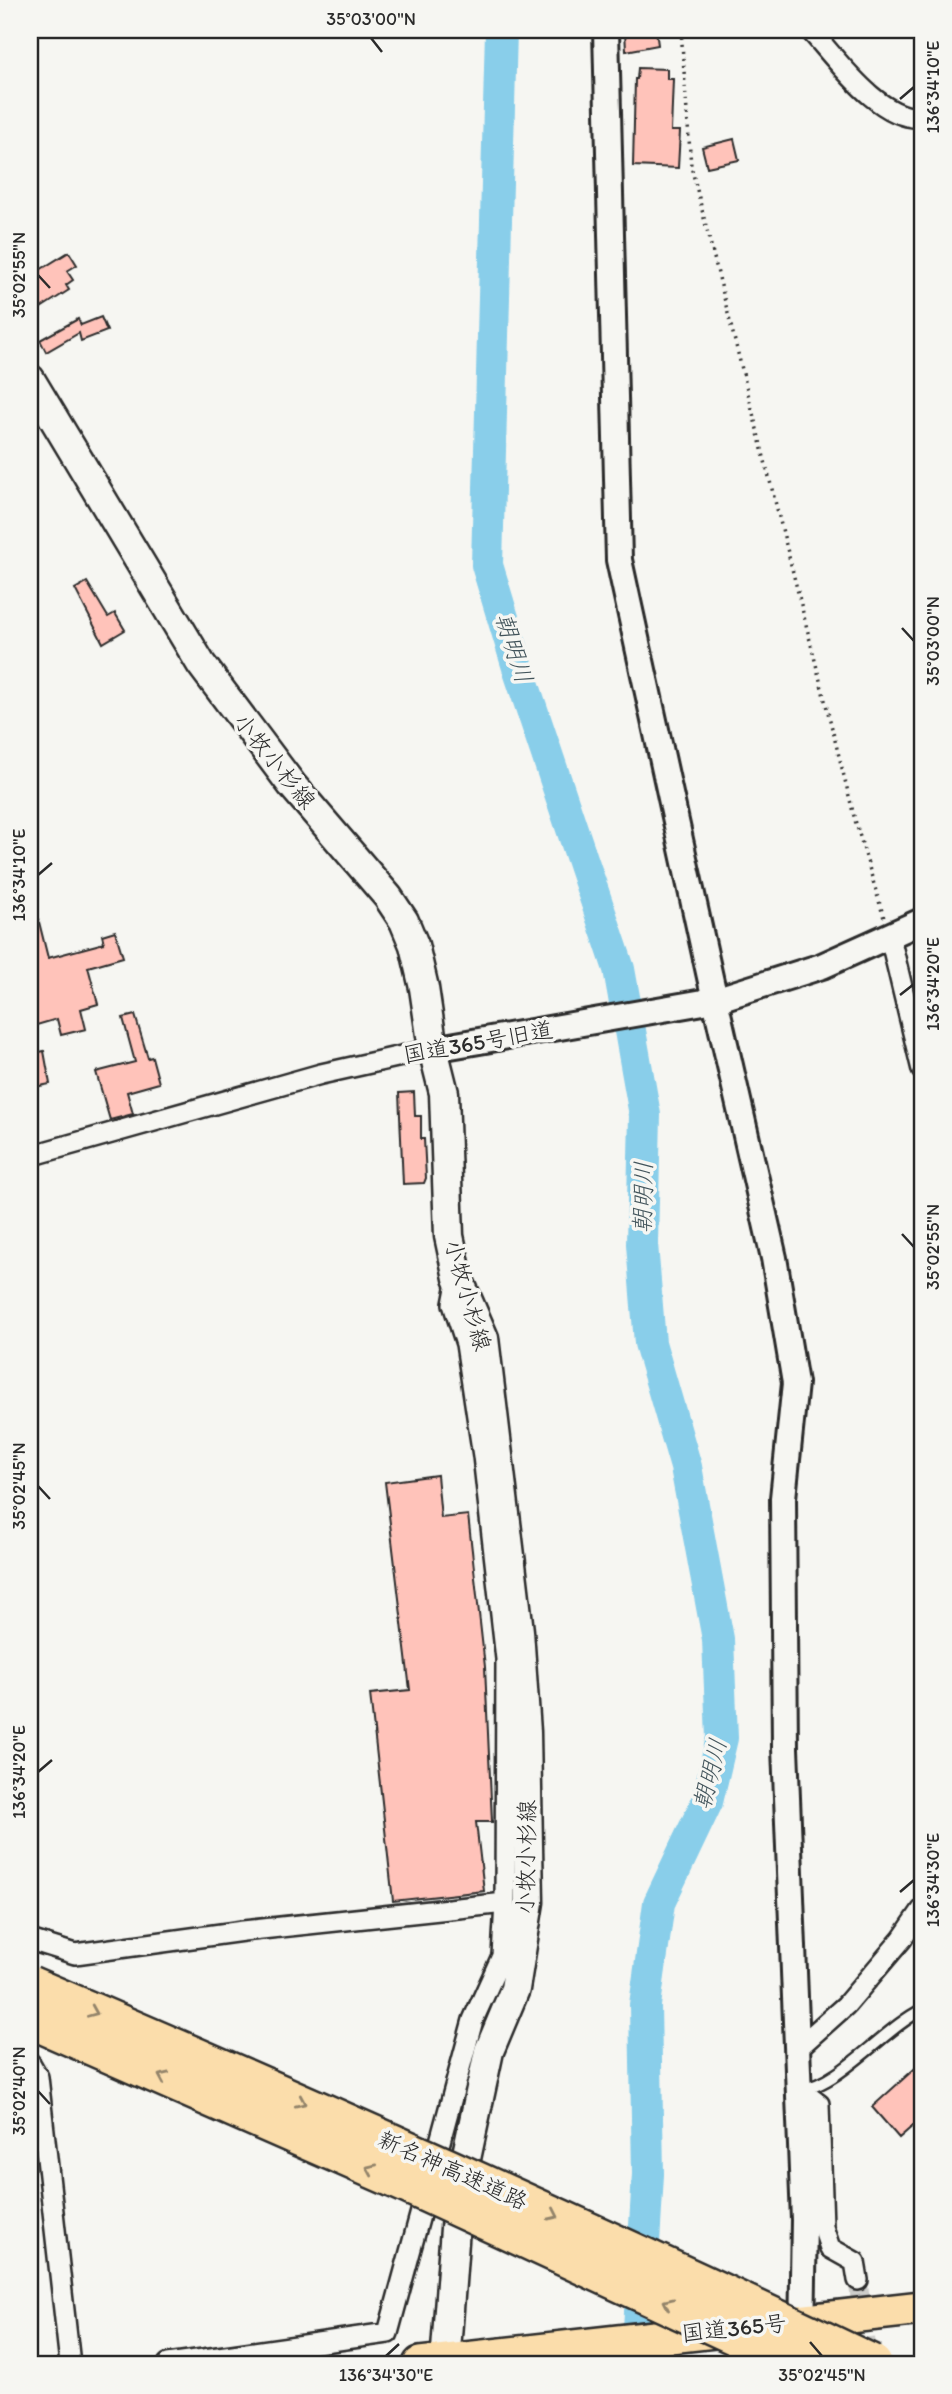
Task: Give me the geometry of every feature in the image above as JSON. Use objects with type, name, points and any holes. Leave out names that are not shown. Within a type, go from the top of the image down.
[{"type":"highway","name":"新名神高速道路","points":[[30,1985],[419,2153],[870,2364]]},
{"type":"highway","name":"新名神高速道路","points":[[30,2019],[404,2183],[796,2364]]},
{"type":"highway","name":"国道365号","points":[[437,2363],[922,2308]]},
{"type":"main road","name":"小牧小杉線","points":[[30,379],[201,664],[292,785],[388,897],[404,921],[414,945],[440,1048],[449,1236],[458,1278],[484,1338],[519,1631],[526,1732],[529,1902],[515,1989],[489,2051],[457,2201],[437,2363]]},
{"type":"street","points":[[606,30],[619,560],[708,1002],[774,1258],[796,1383],[783,1512],[785,1748],[804,2220],[803,2364]]},
{"type":"street","points":[[810,30],[868,93],[891,110],[922,117]]},
{"type":"street","name":"国道365号旧道","points":[[30,1156],[321,1074],[440,1048],[708,1002],[822,966],[922,920]]},
{"type":"street","points":[[890,937],[922,1070]]},
{"type":"street","points":[[168,2364],[388,2333],[473,2020],[502,1956],[505,1903],[506,1659],[470,1368],[466,1343],[453,1304],[458,1278]]},
{"type":"street","points":[[30,1940],[75,1955],[243,1931],[505,1903]]},
{"type":"street","points":[[798,2048],[846,2005],[902,1939],[922,1910]]},
{"type":"street","points":[[30,2063],[38,2077],[70,2364]]},
{"type":"street","points":[[799,2089],[819,2104],[823,2227],[830,2248],[855,2262],[858,2280]]},
{"type":"street","points":[[848,2364],[866,2351],[870,2364]]},
{"type":"lane","points":[[799,2089],[814,2088],[905,2018],[922,2010]]},
{"type":"path","points":[[681,30],[691,166],[855,820],[890,937]]},
{"type":"building","points":[[625,30],[656,30],[658,45],[626,51]]},
{"type":"building","points":[[638,68],[667,69],[667,79],[673,79],[671,131],[680,131],[678,168],[633,166],[635,79]]},
{"type":"building","points":[[734,139],[739,160],[707,167],[702,147]]},
{"type":"building","points":[[69,252],[77,265],[67,271],[73,280],[66,285],[69,290],[30,315],[30,276]]},
{"type":"building","points":[[101,317],[107,331],[81,341],[79,333],[46,352],[40,340],[78,319],[81,325]]},
{"type":"building","points":[[87,582],[108,617],[115,613],[125,630],[103,643],[75,589]]},
{"type":"building","points":[[35,906],[48,958],[104,943],[102,935],[115,931],[123,957],[88,967],[98,1004],[81,1009],[86,1029],[61,1035],[57,1019],[30,1027],[30,907]]},
{"type":"building","points":[[135,1015],[159,1083],[127,1092],[133,1114],[110,1120],[96,1072],[135,1062],[123,1018]]},
{"type":"building","points":[[44,1051],[50,1084],[30,1088],[30,1054]]},
{"type":"building","points":[[414,1092],[415,1116],[421,1116],[426,1178],[424,1183],[403,1184],[399,1093]]},
{"type":"building","points":[[437,1475],[441,1518],[468,1515],[485,1667],[492,1822],[476,1822],[484,1891],[393,1901],[370,1694],[410,1690],[385,1482]]},
{"type":"building","points":[[922,2062],[922,2118],[899,2138],[872,2107]]},
{"type":"waterway","name":"朝明川","points":[[501,30],[487,565],[519,671],[619,969],[645,1115],[642,1244],[650,1343],[686,1467],[718,1639],[722,1738],[707,1802],[659,1903],[645,2005],[648,2174],[637,2364]]},
{"type":"tunnel","points":[[858,2280],[866,2351]]}]
